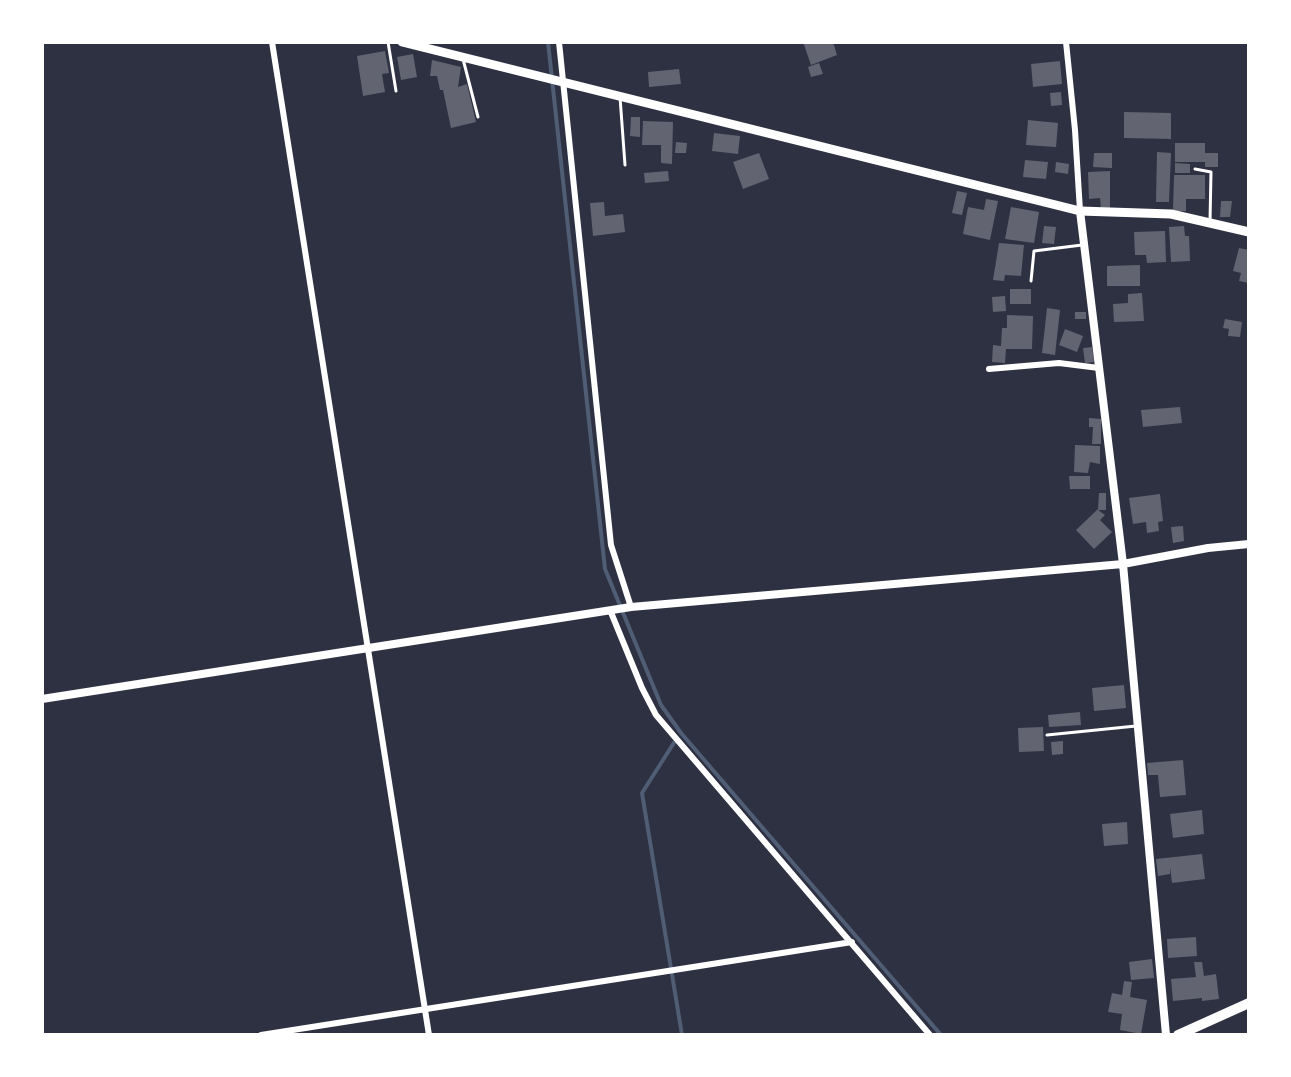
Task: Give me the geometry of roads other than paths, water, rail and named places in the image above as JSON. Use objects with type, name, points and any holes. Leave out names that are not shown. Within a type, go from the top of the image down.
[{"type":"main road","points":[[402,42],[1080,211],[1171,214],[1249,232]]},
{"type":"main road","points":[[1178,1035],[1249,1003]]},
{"type":"street","points":[[272,42],[429,1035]]},
{"type":"street","points":[[559,42],[611,545],[631,607]]},
{"type":"street","points":[[1066,42],[1080,211],[1123,564],[1166,1035]]},
{"type":"street","points":[[989,369],[1059,363],[1099,368]]},
{"type":"street","points":[[42,699],[631,607],[1123,564],[1208,548],[1249,544]]},
{"type":"street","points":[[610,610],[642,688],[656,715],[930,1035]]},
{"type":"street","points":[[261,1035],[852,942]]},
{"type":"lane","points":[[388,42],[396,91]]},
{"type":"lane","points":[[463,57],[478,117]]},
{"type":"lane","points":[[619,96],[625,165]]},
{"type":"lane","points":[[1195,169],[1210,172],[1209,223]]},
{"type":"lane","points":[[1031,281],[1034,251],[1084,244]]},
{"type":"lane","points":[[1047,735],[1138,726]]},
{"type":"waterway","points":[[548,42],[605,569],[661,705],[681,733],[941,1035]]},
{"type":"waterway","points":[[677,738],[642,793],[682,1035]]}]
